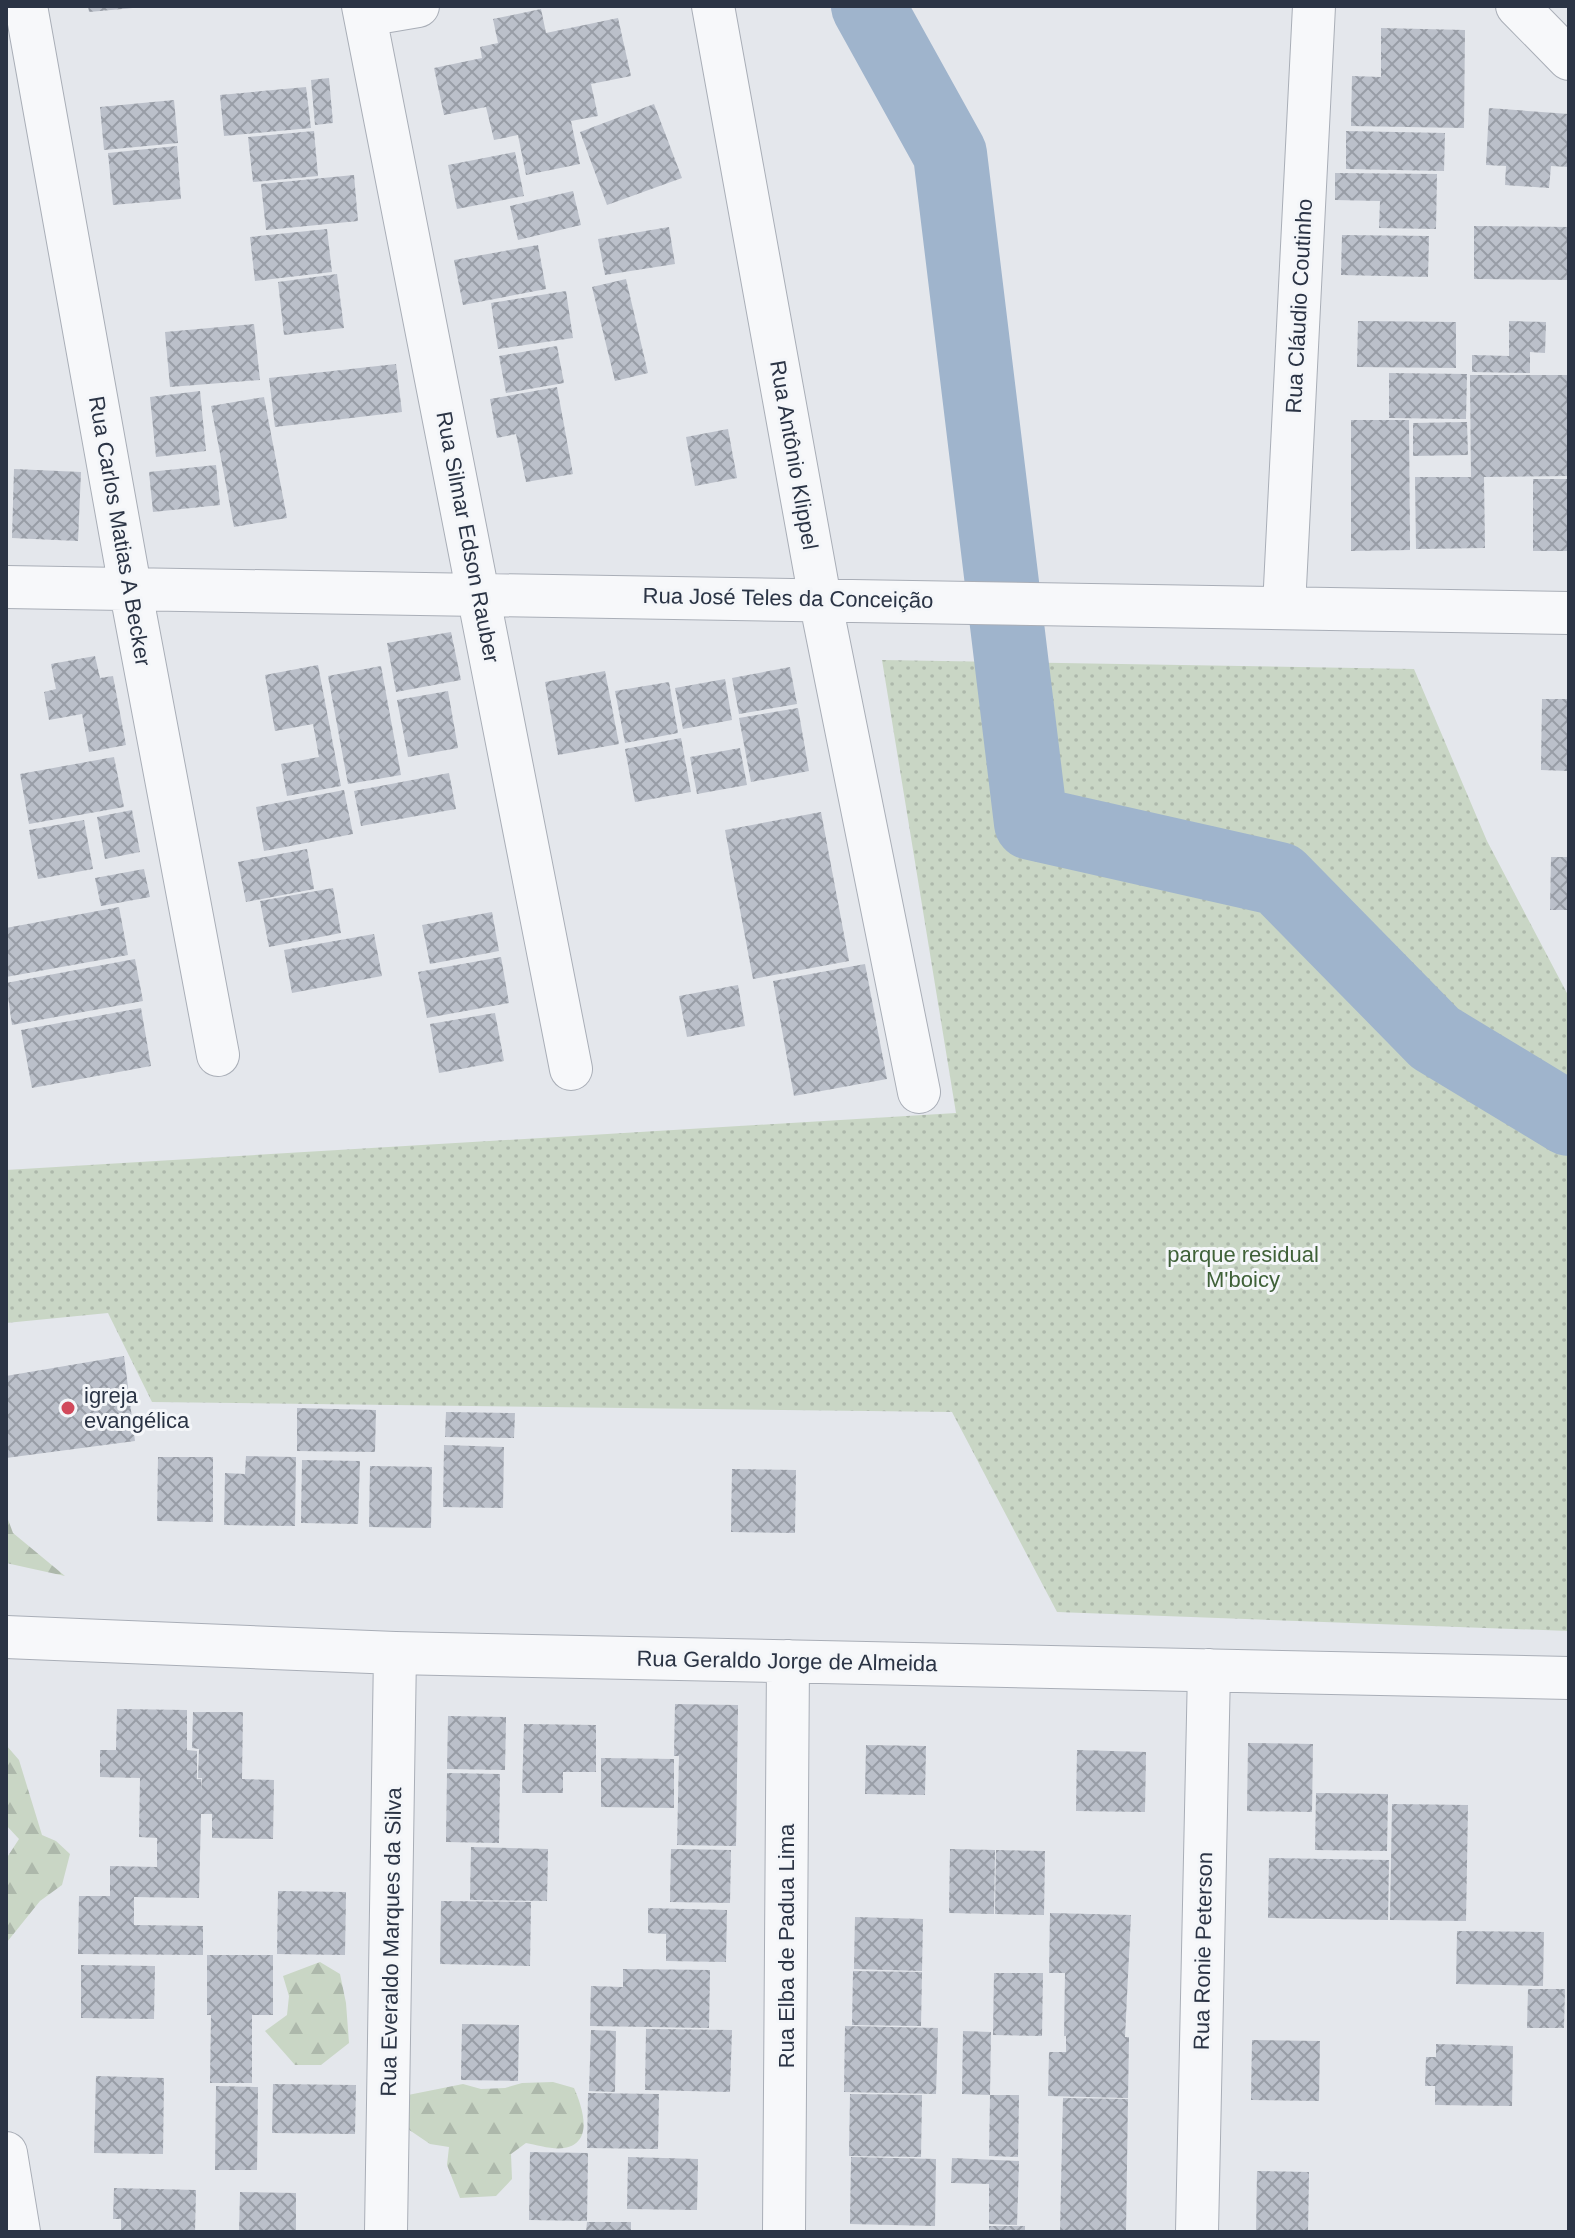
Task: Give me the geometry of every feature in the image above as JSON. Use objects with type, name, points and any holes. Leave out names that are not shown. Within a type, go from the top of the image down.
[{"type":"street","name":"Rua Carlos Matias A Becker","points":[[26,6],[218,1055]]},
{"type":"street","points":[[364,10],[418,6]]},
{"type":"street","name":"Rua Antônio Klippel","points":[[713,6],[820,599],[919,1092]]},
{"type":"street","name":"Rua Cláudio Coutinho","points":[[1284,607],[1314,6]]},
{"type":"street","points":[[1517,6],[1569,59]]},
{"type":"street","name":"Rua Silmar Edson Rauber","points":[[364,10],[571,1069]]},
{"type":"street","name":"Rua José Teles da Conceição","points":[[6,587],[1569,613]]},
{"type":"street","name":"Rua Geraldo Jorge de Almeida","points":[[6,1637],[395,1653],[1569,1678]]},
{"type":"street","name":"Rua Everaldo Marques da Silva","points":[[386,2232],[395,1653]]},
{"type":"street","name":"Rua Elba de Padua Lima","points":[[784,2232],[788,1661]]},
{"type":"street","name":"Rua Ronie Peterson","points":[[1197,2232],[1209,1670]]},
{"type":"street","points":[[6,2153],[19,2232]]},
{"type":"green space","name":"parque residual M'boicy","points":[[882,660],[1414,669],[1487,841],[1569,997],[1569,1631],[1057,1612],[952,1412],[152,1402],[108,1313],[6,1323],[6,1170],[956,1113]]},
{"type":"green space","points":[[6,1514],[13,1533],[65,1576],[6,1563]]},
{"type":"green space","points":[[6,1745],[19,1760],[42,1835],[56,1841],[70,1854],[62,1885],[40,1901],[7,1942],[6,1859],[19,1839],[6,1825]]},
{"type":"green space","points":[[320,1962],[340,1974],[349,2043],[321,2065],[295,2065],[265,2031],[287,2015],[289,1996],[283,1976]]},
{"type":"green space","points":[[553,2082],[574,2088],[583,2114],[580,2139],[564,2148],[526,2143],[511,2154],[512,2179],[496,2196],[460,2198],[447,2165],[449,2147],[430,2144],[402,2125],[408,2095],[463,2084],[481,2089]]},
{"type":"building","points":[[88,6],[133,6],[133,8],[89,12]]},
{"type":"building","points":[[541,9],[546,33],[618,18],[631,76],[591,84],[598,116],[571,121],[580,164],[526,175],[518,135],[494,140],[486,107],[444,115],[434,68],[482,58],[480,47],[498,43],[493,19]]},
{"type":"building","points":[[1381,28],[1465,30],[1464,128],[1351,126],[1352,76],[1381,77]]},
{"type":"building","points":[[329,78],[333,123],[315,125],[311,80]]},
{"type":"building","points":[[306,87],[311,128],[224,136],[220,95]]},
{"type":"building","points":[[174,100],[178,143],[104,150],[100,107]]},
{"type":"building","points":[[654,104],[682,178],[607,205],[580,132]]},
{"type":"building","points":[[1489,108],[1569,114],[1569,167],[1551,166],[1549,188],[1505,185],[1506,166],[1486,165]]},
{"type":"building","points":[[314,131],[318,176],[253,182],[248,137]]},
{"type":"building","points":[[1346,131],[1445,133],[1444,171],[1346,169]]},
{"type":"building","points":[[177,146],[181,199],[113,205],[108,153]]},
{"type":"building","points":[[515,152],[524,196],[457,209],[448,165]]},
{"type":"building","points":[[1335,173],[1437,174],[1436,229],[1379,228],[1380,201],[1335,200]]},
{"type":"building","points":[[354,175],[358,221],[266,230],[261,184]]},
{"type":"building","points":[[573,191],[581,225],[518,240],[510,206]]},
{"type":"building","points":[[1474,226],[1569,227],[1569,280],[1474,279]]},
{"type":"building","points":[[669,227],[675,264],[605,275],[598,239]]},
{"type":"building","points":[[327,229],[332,272],[255,281],[250,237]]},
{"type":"building","points":[[1342,235],[1429,236],[1428,277],[1341,275]]},
{"type":"building","points":[[538,245],[546,289],[463,305],[454,260]]},
{"type":"building","points":[[337,274],[344,328],[284,335],[278,282]]},
{"type":"building","points":[[626,279],[648,373],[615,381],[592,287]]},
{"type":"building","points":[[566,291],[573,338],[498,349],[491,303]]},
{"type":"building","points":[[1358,321],[1456,322],[1456,368],[1357,367]]},
{"type":"building","points":[[1509,321],[1546,322],[1545,353],[1530,352],[1530,373],[1472,372],[1472,355],[1509,356]]},
{"type":"building","points":[[254,324],[260,380],[170,387],[165,332]]},
{"type":"building","points":[[557,346],[564,383],[506,393],[499,356]]},
{"type":"building","points":[[396,364],[402,412],[275,427],[269,378]]},
{"type":"building","points":[[1389,373],[1467,374],[1466,419],[1389,418]]},
{"type":"building","points":[[1470,375],[1569,375],[1569,476],[1484,477],[1485,548],[1416,549],[1415,477],[1471,477]]},
{"type":"building","points":[[557,387],[573,474],[526,482],[516,434],[497,438],[490,399]]},
{"type":"building","points":[[200,391],[206,451],[156,457],[150,397]]},
{"type":"building","points":[[264,397],[287,518],[234,527],[211,406]]},
{"type":"building","points":[[1351,420],[1409,420],[1410,550],[1351,551]]},
{"type":"building","points":[[1467,422],[1468,455],[1413,456],[1413,423]]},
{"type":"building","points":[[728,429],[737,478],[695,486],[686,437]]},
{"type":"building","points":[[216,465],[220,505],[153,512],[149,472]]},
{"type":"building","points":[[14,469],[81,472],[78,541],[12,538]]},
{"type":"building","points":[[1533,479],[1569,479],[1569,551],[1533,551]]},
{"type":"building","points":[[451,632],[461,680],[396,692],[387,643]]},
{"type":"building","points":[[95,656],[100,678],[113,676],[126,745],[89,752],[82,714],[49,720],[44,692],[56,689],[51,664]]},
{"type":"building","points":[[318,665],[341,786],[287,796],[281,764],[319,757],[313,724],[275,731],[265,675]]},
{"type":"building","points":[[381,666],[401,775],[348,784],[328,676]]},
{"type":"building","points":[[790,667],[797,704],[739,714],[732,678]]},
{"type":"building","points":[[605,671],[619,744],[558,755],[545,682]]},
{"type":"building","points":[[725,679],[732,720],[683,729],[675,688]]},
{"type":"building","points":[[669,682],[678,733],[625,743],[615,691]]},
{"type":"building","points":[[448,691],[458,748],[408,757],[397,700]]},
{"type":"building","points":[[1542,699],[1569,699],[1569,771],[1541,770]]},
{"type":"building","points":[[798,708],[809,771],[751,782],[739,718]]},
{"type":"building","points":[[681,738],[691,792],[635,802],[625,749]]},
{"type":"building","points":[[740,748],[747,785],[697,794],[690,757]]},
{"type":"building","points":[[114,757],[124,807],[29,824],[20,774]]},
{"type":"building","points":[[449,773],[456,809],[361,826],[354,791]]},
{"type":"building","points":[[344,790],[353,834],[264,851],[256,807]]},
{"type":"building","points":[[132,810],[140,852],[105,859],[97,817]]},
{"type":"building","points":[[821,812],[849,961],[753,979],[725,830]]},
{"type":"building","points":[[84,820],[93,869],[38,879],[29,830]]},
{"type":"building","points":[[307,849],[314,889],[246,902],[238,862]]},
{"type":"building","points":[[1551,857],[1569,857],[1569,910],[1550,910]]},
{"type":"building","points":[[144,869],[150,897],[101,906],[95,878]]},
{"type":"building","points":[[333,888],[341,933],[269,947],[260,901]]},
{"type":"building","points":[[119,907],[128,955],[6,977],[6,928]]},
{"type":"building","points":[[492,912],[499,951],[430,964],[422,925]]},
{"type":"building","points":[[374,934],[382,976],[292,993],[284,950]]},
{"type":"building","points":[[501,957],[509,1003],[427,1018],[418,972]]},
{"type":"building","points":[[135,959],[143,1001],[12,1025],[6,983]]},
{"type":"building","points":[[865,964],[887,1079],[794,1096],[773,981]]},
{"type":"building","points":[[738,985],[745,1026],[687,1037],[679,996]]},
{"type":"building","points":[[141,1008],[151,1066],[32,1088],[21,1030]]},
{"type":"building","points":[[495,1013],[504,1061],[439,1073],[430,1024]]},
{"type":"building","name":"igreja evangélica","points":[[124,1356],[135,1441],[6,1458],[6,1376]]},
{"type":"building","points":[[297,1408],[376,1410],[375,1452],[297,1451]]},
{"type":"building","points":[[446,1412],[515,1413],[514,1438],[445,1437]]},
{"type":"building","points":[[444,1445],[504,1447],[503,1508],[443,1507]]},
{"type":"building","points":[[246,1456],[296,1457],[295,1526],[224,1525],[225,1473],[245,1474]]},
{"type":"building","points":[[158,1457],[213,1457],[213,1522],[157,1521]]},
{"type":"building","points":[[302,1460],[360,1461],[358,1524],[301,1523]]},
{"type":"building","points":[[370,1466],[432,1467],[431,1528],[369,1527]]},
{"type":"building","points":[[732,1469],[796,1470],[795,1533],[731,1532]]},
{"type":"building","points":[[675,1704],[738,1705],[736,1846],[677,1845],[679,1756],[674,1756]]},
{"type":"building","points":[[117,1709],[187,1710],[187,1750],[197,1751],[197,1779],[201,1779],[201,1790],[202,1778],[198,1778],[199,1749],[192,1748],[193,1712],[243,1712],[242,1779],[274,1780],[273,1839],[212,1838],[212,1814],[201,1814],[199,1898],[134,1897],[134,1925],[203,1926],[203,1955],[78,1954],[79,1896],[110,1896],[110,1866],[157,1867],[157,1838],[139,1837],[140,1778],[100,1777],[100,1750],[116,1750]]},
{"type":"building","points":[[448,1716],[506,1717],[505,1770],[447,1769]]},
{"type":"building","points":[[524,1724],[596,1725],[596,1772],[563,1772],[563,1793],[522,1793]]},
{"type":"building","points":[[1248,1743],[1313,1744],[1312,1812],[1247,1811]]},
{"type":"building","points":[[866,1745],[926,1746],[925,1795],[865,1794]]},
{"type":"building","points":[[1077,1750],[1146,1752],[1145,1812],[1076,1811]]},
{"type":"building","points":[[601,1758],[674,1759],[674,1808],[601,1807]]},
{"type":"building","points":[[447,1773],[500,1774],[499,1843],[446,1842]]},
{"type":"building","points":[[1316,1793],[1388,1794],[1387,1851],[1315,1850]]},
{"type":"building","points":[[1392,1804],[1468,1805],[1466,1921],[1390,1920]]},
{"type":"building","points":[[471,1847],[548,1849],[547,1901],[470,1900]]},
{"type":"building","points":[[671,1849],[731,1850],[730,1903],[670,1902]]},
{"type":"building","points":[[950,1849],[995,1850],[994,1914],[949,1913]]},
{"type":"building","points":[[996,1850],[1045,1851],[1044,1915],[995,1914]]},
{"type":"building","points":[[1269,1858],[1389,1860],[1388,1920],[1268,1918]]},
{"type":"building","points":[[278,1891],[346,1892],[345,1955],[277,1954]]},
{"type":"building","points":[[441,1901],[531,1902],[530,1966],[440,1964]]},
{"type":"building","points":[[648,1908],[727,1910],[726,1962],[666,1961],[666,1934],[648,1933]]},
{"type":"building","points":[[1050,1913],[1131,1915],[1125,2037],[1129,2037],[1128,2098],[1048,2096],[1049,2052],[1066,2052],[1065,1973],[1049,1973]]},
{"type":"building","points":[[855,1917],[923,1919],[922,1971],[854,1969]]},
{"type":"building","points":[[1457,1931],[1544,1932],[1543,1986],[1456,1984]]},
{"type":"building","points":[[207,1955],[273,1955],[273,2015],[252,2015],[252,2083],[210,2083],[211,2015],[207,2015]]},
{"type":"building","points":[[81,1965],[155,1966],[154,2019],[81,2018]]},
{"type":"building","points":[[623,1969],[710,1970],[709,2028],[590,2026],[591,1986],[623,1987]]},
{"type":"building","points":[[853,1971],[922,1972],[921,2026],[852,2025]]},
{"type":"building","points":[[994,1973],[1043,1973],[1042,2036],[993,2035]]},
{"type":"building","points":[[1528,1989],[1565,1989],[1564,2028],[1527,2028]]},
{"type":"building","points":[[462,2024],[519,2025],[518,2081],[461,2080]]},
{"type":"building","points":[[845,2026],[938,2028],[936,2094],[844,2092]]},
{"type":"building","points":[[646,2029],[732,2030],[730,2092],[645,2090]]},
{"type":"building","points":[[591,2030],[616,2031],[615,2092],[589,2091]]},
{"type":"building","points":[[963,2031],[991,2032],[990,2095],[962,2094]]},
{"type":"building","points":[[1252,2040],[1320,2041],[1319,2101],[1251,2100]]},
{"type":"building","points":[[1436,2044],[1513,2046],[1512,2106],[1435,2105],[1435,2086],[1425,2086],[1426,2057],[1436,2057]]},
{"type":"building","points":[[96,2076],[164,2078],[163,2154],[94,2153]]},
{"type":"building","points":[[273,2084],[356,2085],[355,2134],[272,2133]]},
{"type":"building","points":[[216,2086],[258,2087],[257,2170],[215,2170]]},
{"type":"building","points":[[588,2093],[659,2094],[658,2149],[587,2148]]},
{"type":"building","points":[[850,2094],[922,2095],[921,2157],[849,2156]]},
{"type":"building","points":[[990,2095],[1019,2095],[1018,2157],[989,2156]]},
{"type":"building","points":[[1063,2098],[1128,2099],[1126,2232],[1060,2232]]},
{"type":"building","points":[[530,2152],[588,2153],[587,2221],[529,2220]]},
{"type":"building","points":[[628,2157],[698,2159],[697,2210],[627,2209]]},
{"type":"building","points":[[851,2157],[936,2159],[935,2226],[850,2224]]},
{"type":"building","points":[[952,2158],[1019,2161],[1017,2225],[989,2224],[989,2184],[951,2183]]},
{"type":"building","points":[[1257,2171],[1309,2172],[1308,2232],[1256,2232]]},
{"type":"building","points":[[114,2188],[196,2190],[195,2232],[121,2232],[121,2219],[113,2219]]},
{"type":"building","points":[[240,2192],[296,2193],[296,2232],[239,2232]]},
{"type":"building","points":[[587,2222],[631,2222],[631,2232],[586,2232]]},
{"type":"building","points":[[989,2226],[1025,2226],[1025,2232],[989,2232]]},
{"type":"waterway","points":[[868,6],[950,154],[1031,823],[1279,879],[1435,1038],[1569,1119]]},
{"type":"place","name":"igreja evangélica","points":[[68,1408]]}]
